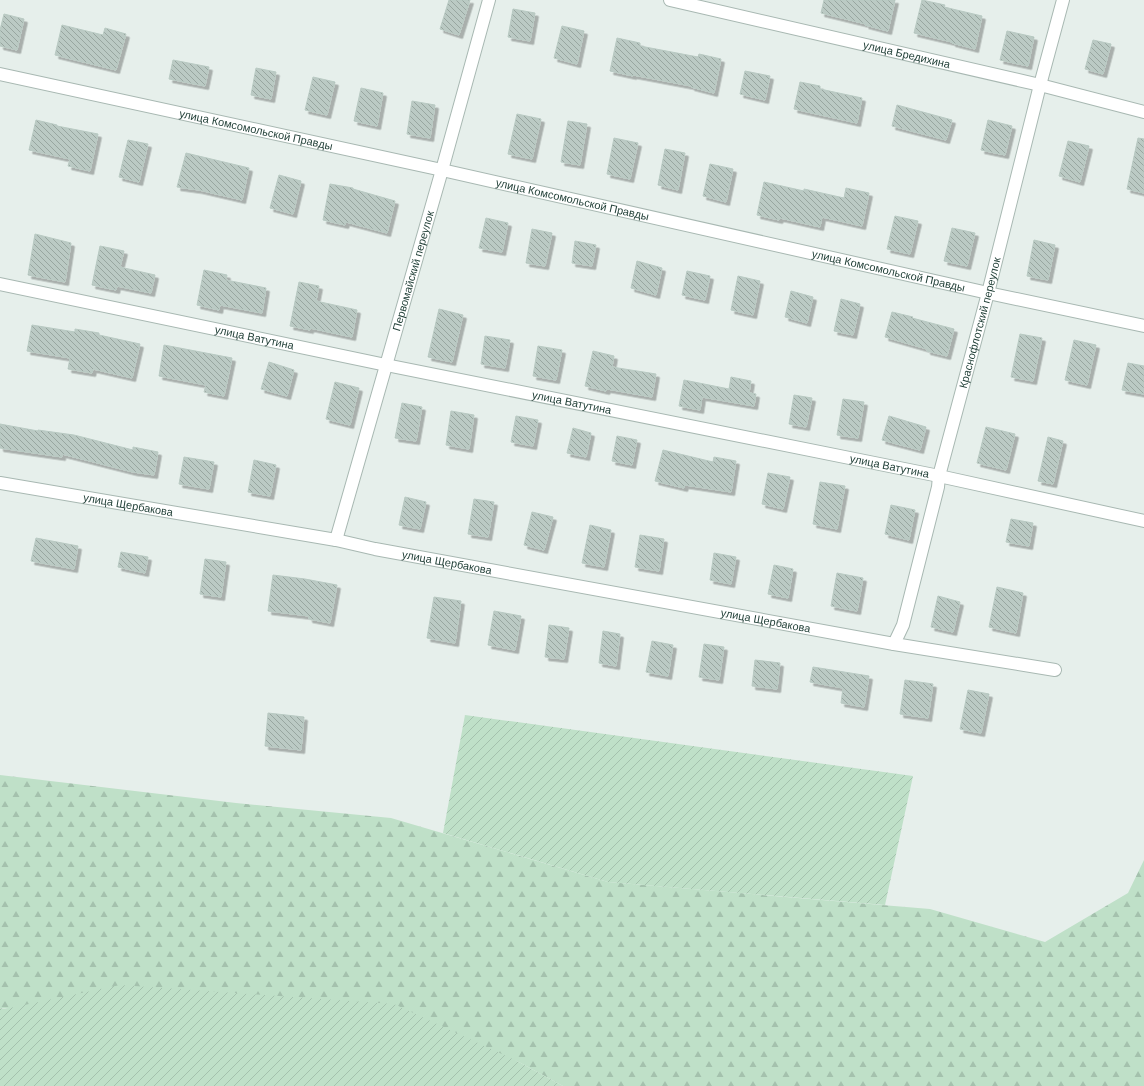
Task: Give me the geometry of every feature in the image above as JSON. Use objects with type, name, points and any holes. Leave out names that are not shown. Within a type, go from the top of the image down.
[{"type":"street","name":"Первомайский переулок","points":[[336,540],[489,0]]},
{"type":"street","name":"улица Бредихина","points":[[670,0],[1040,84],[1144,112]]},
{"type":"street","name":"Краснофлотский переулок","points":[[894,644],[903,625],[938,487],[939,476],[988,293],[1040,84],[1063,0]]},
{"type":"street","name":"улица Комсомольской Правды","points":[[0,74],[442,170],[988,293],[1144,326]]},
{"type":"street","name":"улица Ватутина","points":[[0,284],[386,365],[939,476],[1144,521]]},
{"type":"street","name":"улица Щербакова","points":[[0,483],[336,540],[375,549],[894,644],[1055,670]]},
{"type":"green space","points":[[465,715],[913,776],[885,905],[608,882],[443,833]]},
{"type":"green space","points":[[0,775],[236,803],[391,818],[608,882],[930,909],[1045,942],[1128,893],[1144,860],[1144,1086],[563,1086],[517,1061],[0,1008]]},
{"type":"green space","points":[[120,985],[394,1004],[517,1061],[563,1086],[0,1086],[0,1008],[5,1009]]},
{"type":"building","points":[[449,0],[470,0],[459,35],[440,29]]},
{"type":"building","points":[[824,0],[895,0],[888,31],[821,13]]},
{"type":"building","points":[[922,0],[982,16],[975,49],[914,33]]},
{"type":"building","points":[[513,9],[535,13],[530,41],[508,37]]},
{"type":"building","points":[[4,14],[24,19],[17,50],[0,46],[0,30]]},
{"type":"building","points":[[62,25],[103,35],[105,28],[126,34],[116,70],[55,55]]},
{"type":"building","points":[[562,26],[584,31],[577,64],[554,58]]},
{"type":"building","points":[[1007,31],[1034,37],[1028,66],[1000,60]]},
{"type":"building","points":[[617,38],[640,43],[640,46],[698,57],[699,54],[721,59],[714,93],[691,86],[610,71]]},
{"type":"building","points":[[1093,40],[1111,44],[1103,74],[1085,69]]},
{"type":"building","points":[[173,60],[209,67],[205,86],[169,79]]},
{"type":"building","points":[[256,68],[276,72],[271,99],[251,95]]},
{"type":"building","points":[[745,71],[770,76],[765,100],[740,94]]},
{"type":"building","points":[[313,77],[335,82],[327,115],[305,110]]},
{"type":"building","points":[[800,82],[820,86],[820,89],[862,98],[857,123],[794,109]]},
{"type":"building","points":[[361,88],[383,93],[377,126],[354,121]]},
{"type":"building","points":[[412,101],[435,105],[430,138],[407,134]]},
{"type":"building","points":[[897,105],[952,120],[946,140],[892,126]]},
{"type":"building","points":[[517,114],[541,119],[532,159],[508,154]]},
{"type":"building","points":[[36,120],[57,126],[98,134],[90,171],[68,166],[70,159],[29,150]]},
{"type":"building","points":[[988,120],[1012,126],[1005,155],[981,150]]},
{"type":"building","points":[[568,121],[587,124],[580,165],[561,162]]},
{"type":"building","points":[[614,138],[638,143],[630,179],[607,174]]},
{"type":"building","points":[[1138,138],[1144,139],[1144,193],[1127,189]]},
{"type":"building","points":[[128,140],[148,144],[139,182],[119,177]]},
{"type":"building","points":[[1068,141],[1089,146],[1080,182],[1059,176]]},
{"type":"building","points":[[665,149],[685,153],[678,190],[658,185]]},
{"type":"building","points":[[186,153],[249,168],[242,200],[199,190],[177,187]]},
{"type":"building","points":[[710,164],[733,169],[726,202],[703,196]]},
{"type":"building","points":[[279,175],[301,181],[293,214],[270,208]]},
{"type":"building","points":[[764,182],[844,198],[846,188],[869,193],[862,226],[822,217],[820,227],[780,218],[779,220],[757,215]]},
{"type":"building","points":[[330,184],[353,188],[395,201],[387,233],[346,222],[345,225],[323,220]]},
{"type":"building","points":[[895,216],[918,221],[910,254],[887,249]]},
{"type":"building","points":[[486,218],[508,223],[502,252],[479,248]]},
{"type":"building","points":[[952,228],[975,233],[967,266],[944,261]]},
{"type":"building","points":[[532,229],[552,233],[545,266],[526,263]]},
{"type":"building","points":[[35,234],[71,243],[65,282],[28,275]]},
{"type":"building","points":[[1034,240],[1055,245],[1048,280],[1027,276]]},
{"type":"building","points":[[575,241],[596,245],[592,266],[572,263]]},
{"type":"building","points":[[100,246],[124,251],[120,267],[155,275],[151,293],[117,286],[116,290],[92,285]]},
{"type":"building","points":[[637,261],[662,268],[656,295],[631,288]]},
{"type":"building","points":[[204,270],[227,275],[226,280],[266,288],[262,313],[220,305],[219,310],[197,305]]},
{"type":"building","points":[[687,271],[710,276],[705,300],[682,295]]},
{"type":"building","points":[[738,276],[760,281],[753,315],[731,310]]},
{"type":"building","points":[[299,282],[319,286],[316,301],[357,310],[352,337],[310,328],[310,330],[290,326]]},
{"type":"building","points":[[791,291],[813,297],[807,323],[785,317]]},
{"type":"building","points":[[841,299],[860,304],[853,335],[834,331]]},
{"type":"building","points":[[439,309],[463,315],[452,362],[428,357]]},
{"type":"building","points":[[892,312],[954,329],[947,356],[885,337]]},
{"type":"building","points":[[32,325],[75,332],[75,329],[99,333],[99,335],[140,344],[132,378],[93,369],[92,373],[68,369],[70,358],[27,351]]},
{"type":"building","points":[[1020,334],[1042,338],[1033,381],[1011,377]]},
{"type":"building","points":[[485,336],[510,340],[505,368],[481,364]]},
{"type":"building","points":[[1074,340],[1096,345],[1087,385],[1065,380]]},
{"type":"building","points":[[164,345],[232,358],[224,396],[204,392],[206,385],[159,376]]},
{"type":"building","points":[[538,346],[562,350],[556,380],[533,376]]},
{"type":"building","points":[[593,351],[614,356],[612,367],[656,374],[652,397],[607,389],[606,391],[585,386]]},
{"type":"building","points":[[269,362],[294,370],[287,396],[261,389]]},
{"type":"building","points":[[1128,363],[1144,366],[1144,394],[1122,390]]},
{"type":"building","points":[[731,377],[751,381],[749,393],[756,394],[754,406],[702,397],[700,410],[679,406],[684,380],[729,389]]},
{"type":"building","points":[[335,382],[359,388],[350,425],[326,419]]},
{"type":"building","points":[[794,395],[812,398],[806,427],[789,424]]},
{"type":"building","points":[[843,399],[864,402],[858,438],[837,435]]},
{"type":"building","points":[[402,403],[422,407],[416,441],[395,438]]},
{"type":"building","points":[[451,411],[474,415],[469,449],[446,445]]},
{"type":"building","points":[[516,416],[538,420],[533,446],[511,442]]},
{"type":"building","points":[[889,416],[926,427],[920,450],[882,440]]},
{"type":"building","points":[[0,424],[38,431],[74,435],[133,450],[133,447],[158,452],[154,475],[133,472],[62,454],[62,457],[0,448]]},
{"type":"building","points":[[986,427],[1015,434],[1006,470],[977,463]]},
{"type":"building","points":[[573,428],[591,433],[586,457],[567,453]]},
{"type":"building","points":[[617,436],[637,440],[632,465],[612,461]]},
{"type":"building","points":[[1048,437],[1063,441],[1053,484],[1038,481]]},
{"type":"building","points":[[663,450],[713,462],[714,457],[736,461],[731,492],[685,485],[684,488],[655,481]]},
{"type":"building","points":[[184,457],[214,462],[209,489],[179,484]]},
{"type":"building","points":[[254,460],[276,465],[270,496],[248,492]]},
{"type":"building","points":[[768,473],[790,477],[783,509],[762,504]]},
{"type":"building","points":[[820,482],[845,486],[837,529],[813,524]]},
{"type":"building","points":[[405,497],[426,502],[420,529],[399,525]]},
{"type":"building","points":[[474,499],[494,502],[488,537],[468,534]]},
{"type":"building","points":[[891,505],[915,510],[909,540],[885,534]]},
{"type":"building","points":[[532,512],[553,517],[544,550],[524,545]]},
{"type":"building","points":[[1011,519],[1033,523],[1029,546],[1006,542]]},
{"type":"building","points":[[590,525],[611,530],[604,567],[582,563]]},
{"type":"building","points":[[640,535],[664,539],[659,571],[635,567]]},
{"type":"building","points":[[36,538],[78,546],[74,569],[31,561]]},
{"type":"building","points":[[121,552],[148,557],[145,573],[118,567]]},
{"type":"building","points":[[714,553],[736,557],[731,584],[710,580]]},
{"type":"building","points":[[205,559],[226,562],[221,597],[200,594]]},
{"type":"building","points":[[774,565],[793,569],[788,598],[768,594]]},
{"type":"building","points":[[837,573],[863,578],[857,611],[831,606]]},
{"type":"building","points":[[273,575],[337,585],[330,623],[309,619],[309,616],[268,611]]},
{"type":"building","points":[[997,587],[1023,593],[1016,633],[989,627]]},
{"type":"building","points":[[938,596],[960,602],[953,632],[931,627]]},
{"type":"building","points":[[434,597],[461,601],[455,643],[427,638]]},
{"type":"building","points":[[494,611],[521,616],[515,650],[488,645]]},
{"type":"building","points":[[549,625],[569,628],[564,659],[545,657]]},
{"type":"building","points":[[603,631],[620,634],[616,666],[599,663]]},
{"type":"building","points":[[652,641],[673,645],[668,676],[646,672]]},
{"type":"building","points":[[704,644],[724,647],[719,680],[699,677]]},
{"type":"building","points":[[755,660],[780,663],[777,689],[752,686]]},
{"type":"building","points":[[813,667],[869,676],[864,707],[841,703],[843,688],[810,682]]},
{"type":"building","points":[[905,680],[933,684],[928,718],[900,714]]},
{"type":"building","points":[[968,690],[989,694],[981,733],[960,729]]},
{"type":"building","points":[[268,713],[304,717],[301,750],[265,746]]}]
